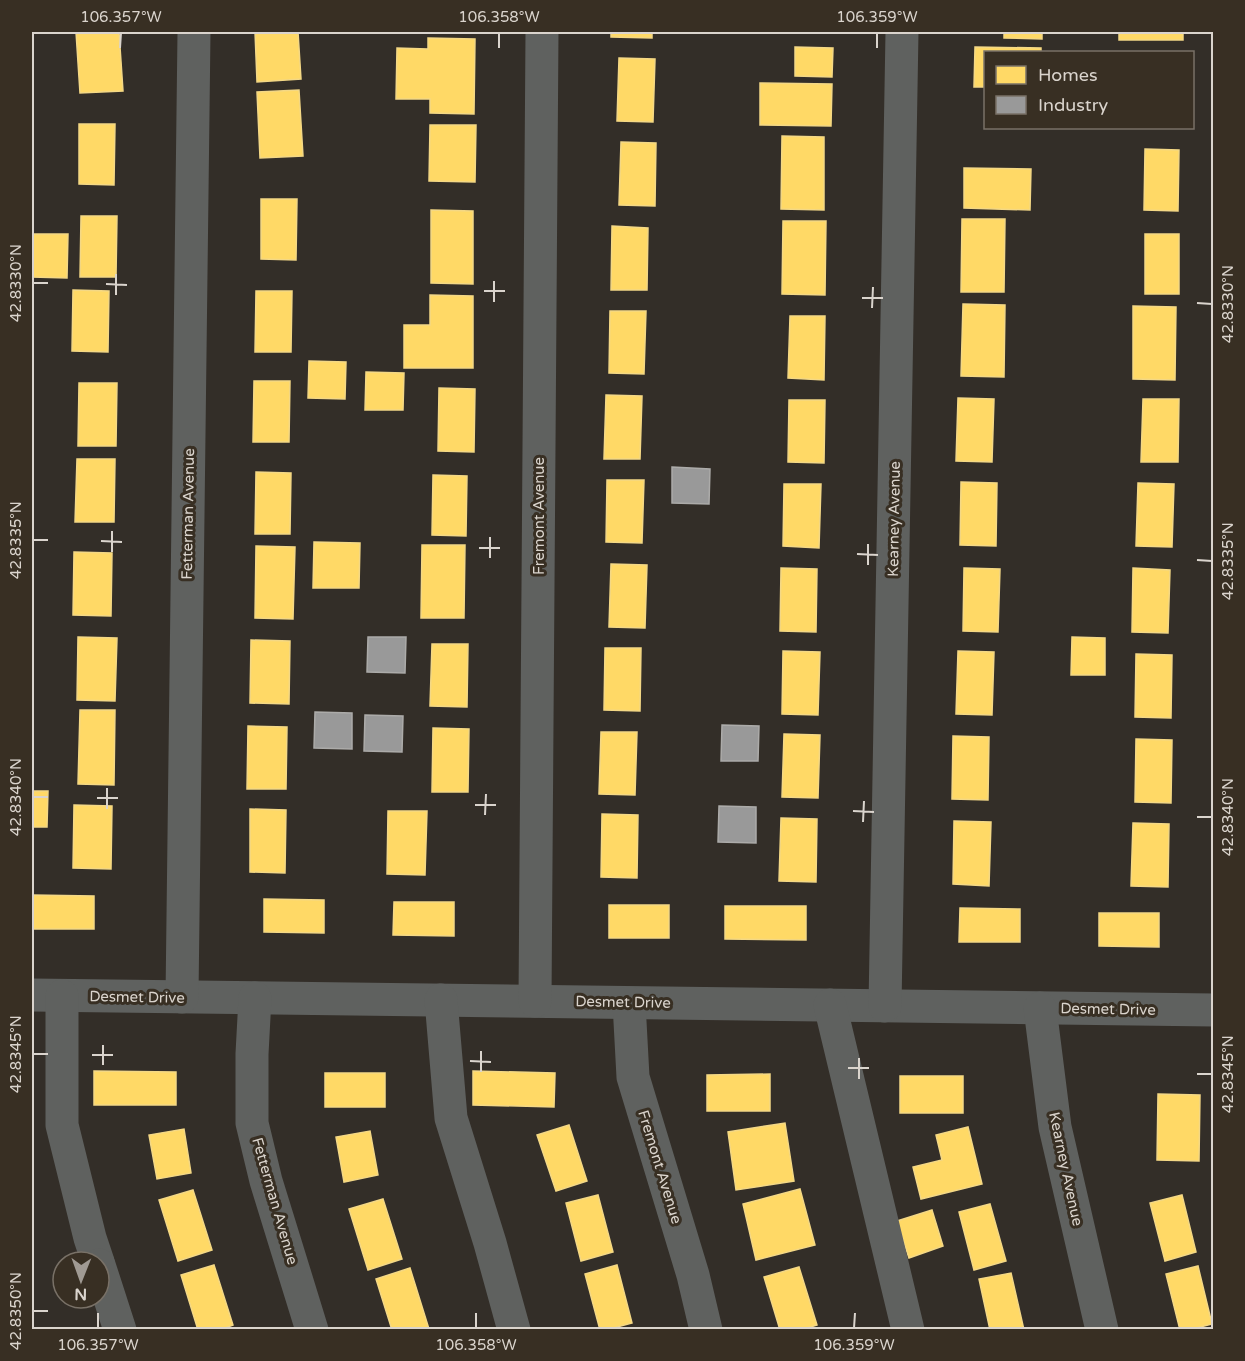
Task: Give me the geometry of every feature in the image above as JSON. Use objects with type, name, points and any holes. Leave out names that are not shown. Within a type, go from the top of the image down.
[{"type":"street","name":"Fetterman Avenue","points":[[182,997],[194,32]]},
{"type":"street","name":"Fremont Avenue","points":[[535,1001],[542,32]]},
{"type":"street","name":"Kearney Avenue","points":[[885,1006],[902,32]]},
{"type":"street","name":"Desmet Drive","points":[[47,995],[1214,1010]]},
{"type":"street","points":[[47,995],[62,1125],[94,1250]]},
{"type":"street","name":"Fetterman Avenue","points":[[255,998],[252,1123],[266,1181],[312,1329]]},
{"type":"street","points":[[441,1000],[451,1118],[514,1329]]},
{"type":"street","name":"Fremont Avenue","points":[[629,1003],[633,1077],[693,1275],[706,1329]]},
{"type":"street","points":[[831,1005],[908,1329]]},
{"type":"street","name":"Kearney Avenue","points":[[1040,1008],[1055,1127],[1102,1329]]},
{"type":"street","points":[[111,1302],[120,1329]]},
{"type":"building: Homes","points":[[76,32],[119,32],[123,91],[80,93]]},
{"type":"building: Homes","points":[[255,32],[298,32],[301,79],[257,82]]},
{"type":"building: Homes","points":[[611,32],[652,32],[652,38],[611,37]]},
{"type":"building: Homes","points":[[1004,32],[1042,32],[1042,39],[1004,38]]},
{"type":"building: Homes","points":[[1119,32],[1183,32],[1183,40],[1119,40]]},
{"type":"building: Homes","points":[[428,38],[475,39],[474,114],[430,113],[430,99],[396,99],[397,48],[428,49]]},
{"type":"building: Homes","points":[[795,47],[833,48],[832,77],[795,76]]},
{"type":"building: Homes","points":[[975,47],[1041,48],[1041,51],[984,51],[984,87],[974,87]]},
{"type":"building: Homes","points":[[619,58],[655,59],[653,122],[617,121]]},
{"type":"building: Homes","points":[[760,83],[832,84],[831,126],[760,125]]},
{"type":"building: Homes","points":[[299,90],[303,156],[260,158],[257,92]]},
{"type":"building: Homes","points":[[79,124],[115,124],[114,185],[79,184]]},
{"type":"building: Homes","points":[[430,125],[476,125],[475,182],[429,181]]},
{"type":"building: Homes","points":[[782,136],[824,137],[824,210],[781,209]]},
{"type":"building: Homes","points":[[621,142],[656,143],[655,206],[619,205]]},
{"type":"building: Homes","points":[[1145,149],[1179,150],[1178,211],[1144,210]]},
{"type":"building: Homes","points":[[964,168],[1031,169],[1030,210],[964,208]]},
{"type":"building: Homes","points":[[261,199],[297,199],[296,260],[261,259]]},
{"type":"building: Homes","points":[[431,210],[473,211],[473,284],[431,283]]},
{"type":"building: Homes","points":[[81,216],[117,216],[116,277],[80,277]]},
{"type":"building: Homes","points":[[962,219],[1005,219],[1004,292],[961,292]]},
{"type":"building: Homes","points":[[783,221],[826,221],[825,295],[782,294]]},
{"type":"building: Homes","points":[[612,226],[648,228],[647,290],[611,290]]},
{"type":"building: Homes","points":[[32,234],[68,234],[67,278],[32,277]]},
{"type":"building: Homes","points":[[1145,234],[1179,234],[1179,294],[1145,294]]},
{"type":"building: Homes","points":[[73,290],[109,291],[108,352],[72,351]]},
{"type":"building: Homes","points":[[256,291],[292,291],[291,352],[255,352]]},
{"type":"building: Homes","points":[[430,295],[473,296],[473,368],[404,368],[404,325],[430,325]]},
{"type":"building: Homes","points":[[963,304],[1005,305],[1004,377],[961,376]]},
{"type":"building: Homes","points":[[1133,306],[1176,307],[1175,380],[1133,379]]},
{"type":"building: Homes","points":[[610,311],[646,311],[644,374],[609,373]]},
{"type":"building: Homes","points":[[790,316],[825,316],[824,380],[788,378]]},
{"type":"building: Homes","points":[[309,361],[346,362],[345,399],[308,398]]},
{"type":"building: Homes","points":[[366,372],[404,373],[403,410],[365,410]]},
{"type":"building: Homes","points":[[254,381],[290,381],[289,442],[253,442]]},
{"type":"building: Homes","points":[[79,383],[117,383],[116,446],[78,446]]},
{"type":"building: Homes","points":[[439,388],[475,389],[474,452],[438,451]]},
{"type":"building: Homes","points":[[606,395],[642,396],[640,459],[604,459]]},
{"type":"building: Homes","points":[[958,398],[994,399],[992,462],[956,461]]},
{"type":"building: Homes","points":[[1143,399],[1179,399],[1178,462],[1141,462]]},
{"type":"building: Homes","points":[[789,400],[825,400],[824,463],[788,462]]},
{"type":"building: Homes","points":[[77,459],[115,459],[114,522],[75,522]]},
{"type":"building: Homes","points":[[256,472],[291,473],[290,534],[255,534]]},
{"type":"building: Homes","points":[[433,475],[467,476],[466,536],[432,535]]},
{"type":"building: Homes","points":[[607,480],[644,480],[642,543],[606,542]]},
{"type":"building: Homes","points":[[961,482],[997,483],[996,546],[960,545]]},
{"type":"building: Homes","points":[[1138,483],[1174,484],[1172,547],[1136,546]]},
{"type":"building: Homes","points":[[784,484],[821,484],[819,548],[783,546]]},
{"type":"building: Homes","points":[[314,542],[360,543],[359,588],[313,588]]},
{"type":"building: Homes","points":[[422,545],[465,545],[464,618],[421,618]]},
{"type":"building: Homes","points":[[256,546],[295,547],[293,619],[255,618]]},
{"type":"building: Homes","points":[[74,552],[112,553],[111,616],[73,615]]},
{"type":"building: Homes","points":[[611,564],[647,565],[645,628],[609,627]]},
{"type":"building: Homes","points":[[781,568],[817,569],[816,632],[780,631]]},
{"type":"building: Homes","points":[[964,568],[1000,569],[998,632],[963,631]]},
{"type":"building: Homes","points":[[1133,568],[1170,570],[1168,633],[1132,632]]},
{"type":"building: Homes","points":[[78,637],[117,638],[115,701],[77,700]]},
{"type":"building: Homes","points":[[1072,637],[1105,638],[1105,675],[1071,675]]},
{"type":"building: Homes","points":[[251,640],[290,641],[289,704],[250,703]]},
{"type":"building: Homes","points":[[432,644],[468,644],[467,707],[430,706]]},
{"type":"building: Homes","points":[[605,648],[641,648],[640,711],[604,710]]},
{"type":"building: Homes","points":[[783,651],[820,652],[818,715],[782,714]]},
{"type":"building: Homes","points":[[958,651],[994,652],[992,715],[956,714]]},
{"type":"building: Homes","points":[[1136,654],[1172,655],[1171,718],[1135,717]]},
{"type":"building: Homes","points":[[80,710],[115,710],[114,785],[78,784]]},
{"type":"building: Homes","points":[[248,726],[287,727],[286,789],[247,789]]},
{"type":"building: Homes","points":[[433,728],[469,729],[468,792],[432,792]]},
{"type":"building: Homes","points":[[601,732],[637,732],[635,795],[599,794]]},
{"type":"building: Homes","points":[[784,734],[820,735],[818,798],[782,797]]},
{"type":"building: Homes","points":[[953,736],[989,737],[988,800],[952,799]]},
{"type":"building: Homes","points":[[1136,739],[1172,740],[1171,803],[1135,802]]},
{"type":"building: Homes","points":[[32,791],[48,791],[47,827],[32,827]]},
{"type":"building: Homes","points":[[74,805],[112,806],[111,869],[73,868]]},
{"type":"building: Homes","points":[[250,809],[286,810],[285,873],[250,872]]},
{"type":"building: Homes","points":[[388,811],[427,811],[425,875],[387,874]]},
{"type":"building: Homes","points":[[602,814],[638,815],[637,878],[601,877]]},
{"type":"building: Homes","points":[[781,818],[817,819],[816,882],[779,881]]},
{"type":"building: Homes","points":[[954,821],[991,822],[989,886],[953,884]]},
{"type":"building: Homes","points":[[1133,823],[1169,824],[1168,887],[1131,886]]},
{"type":"building: Homes","points":[[32,895],[94,896],[94,929],[32,929]]},
{"type":"building: Homes","points":[[264,899],[324,900],[324,933],[264,932]]},
{"type":"building: Homes","points":[[394,902],[454,902],[454,936],[393,935]]},
{"type":"building: Homes","points":[[609,905],[669,905],[669,938],[609,938]]},
{"type":"building: Homes","points":[[725,906],[806,906],[806,940],[725,939]]},
{"type":"building: Homes","points":[[960,908],[1020,909],[1020,942],[959,942]]},
{"type":"building: Homes","points":[[1099,913],[1159,913],[1159,947],[1099,946]]},
{"type":"building: Homes","points":[[94,1071],[176,1072],[176,1105],[94,1105]]},
{"type":"building: Homes","points":[[473,1071],[555,1073],[554,1107],[473,1105]]},
{"type":"building: Homes","points":[[325,1073],[385,1073],[385,1107],[325,1107]]},
{"type":"building: Homes","points":[[770,1074],[770,1111],[707,1111],[707,1075]]},
{"type":"building: Homes","points":[[900,1076],[963,1076],[963,1113],[900,1113]]},
{"type":"building: Homes","points":[[1158,1094],[1200,1095],[1199,1161],[1157,1160]]},
{"type":"building: Homes","points":[[785,1123],[794,1181],[736,1190],[728,1132]]},
{"type":"building: Homes","points":[[569,1125],[587,1181],[556,1191],[537,1135]]},
{"type":"building: Homes","points":[[968,1127],[982,1184],[921,1199],[913,1167],[942,1160],[936,1135]]},
{"type":"building: Homes","points":[[184,1129],[191,1173],[157,1179],[149,1135]]},
{"type":"building: Homes","points":[[370,1131],[378,1175],[344,1182],[336,1137]]},
{"type":"building: Homes","points":[[800,1189],[815,1245],[756,1260],[743,1204]]},
{"type":"building: Homes","points":[[193,1190],[212,1250],[178,1261],[159,1200]]},
{"type":"building: Homes","points":[[598,1195],[613,1252],[581,1261],[566,1203]]},
{"type":"building: Homes","points":[[1182,1195],[1196,1252],[1165,1261],[1150,1203]]},
{"type":"building: Homes","points":[[383,1199],[402,1259],[368,1270],[349,1209]]},
{"type":"building: Homes","points":[[990,1204],[1006,1261],[974,1270],[959,1212]]},
{"type":"building: Homes","points":[[932,1210],[943,1246],[909,1258],[897,1221]]},
{"type":"building: Homes","points":[[214,1265],[233,1325],[220,1330],[198,1330],[181,1275]]},
{"type":"building: Homes","points":[[617,1265],[632,1323],[600,1330],[585,1274]]},
{"type":"building: Homes","points":[[1198,1266],[1212,1324],[1180,1330],[1166,1274]]},
{"type":"building: Homes","points":[[799,1267],[817,1325],[801,1330],[780,1330],[764,1277]]},
{"type":"building: Homes","points":[[410,1268],[429,1329],[392,1330],[376,1279]]},
{"type":"building: Homes","points":[[1011,1273],[1024,1330],[990,1330],[979,1279]]},
{"type":"building: Industry","points":[[672,467],[710,469],[709,504],[672,503]]},
{"type":"building: Industry","points":[[368,637],[406,637],[405,673],[367,672]]},
{"type":"building: Industry","points":[[315,712],[352,713],[352,749],[314,748]]},
{"type":"building: Industry","points":[[365,715],[403,716],[402,752],[364,751]]},
{"type":"building: Industry","points":[[722,725],[759,726],[758,761],[721,761]]},
{"type":"building: Industry","points":[[719,806],[756,807],[756,843],[718,842]]}]
